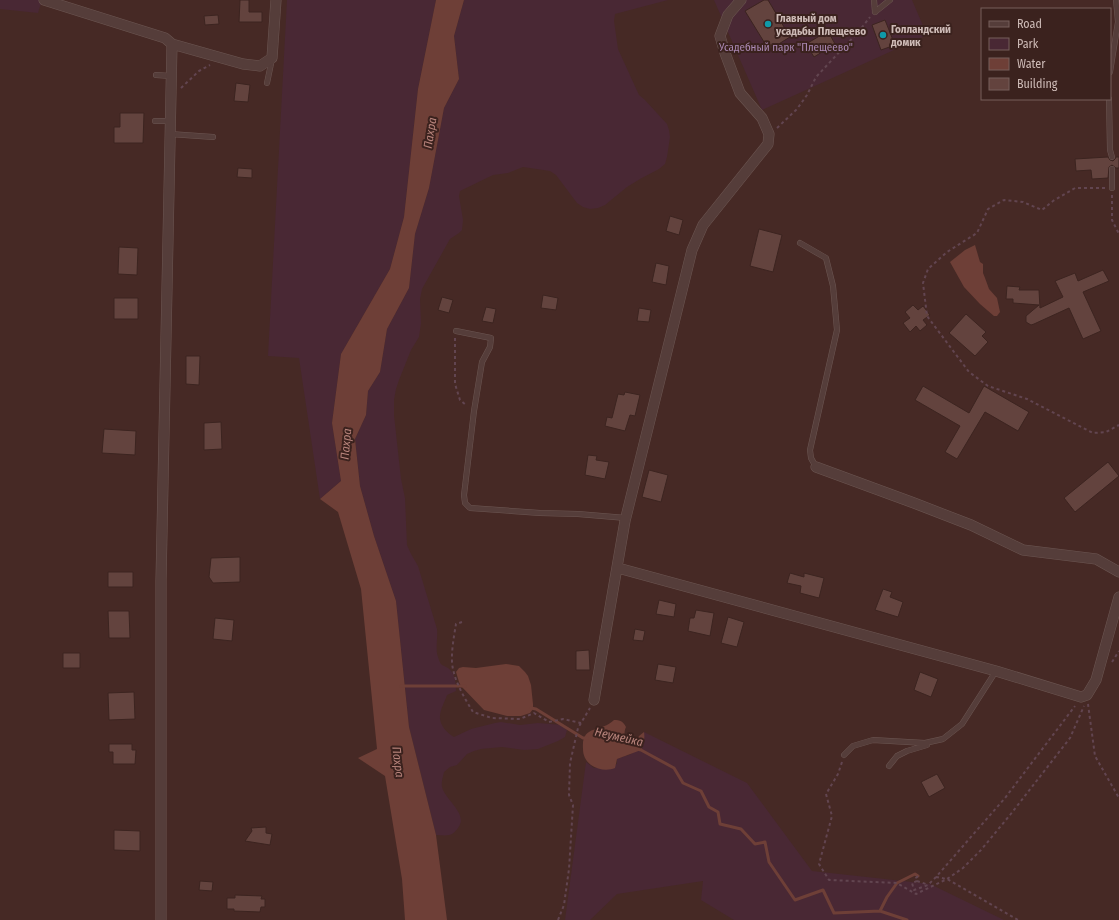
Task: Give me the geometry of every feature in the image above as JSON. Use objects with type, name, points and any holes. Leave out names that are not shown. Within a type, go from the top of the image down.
[{"type":"street","points":[[44,0],[165,38],[172,44],[243,64],[260,66],[272,58],[276,0]]},
{"type":"street","points":[[594,700],[626,518],[692,250],[703,225],[768,144],[769,134],[762,118],[740,93],[724,53],[720,36],[728,16],[741,0]]},
{"type":"street","points":[[161,920],[161,581],[172,44]]},
{"type":"street","points":[[816,467],[971,525],[1022,550],[1096,559],[1119,572]]},
{"type":"street","points":[[618,568],[1084,696],[1096,680],[1119,597]]},
{"type":"lane","points":[[874,0],[875,12]]},
{"type":"lane","points":[[875,12],[890,0]]},
{"type":"lane","points":[[1111,66],[1118,22],[1116,0]]},
{"type":"lane","points":[[267,83],[272,58]]},
{"type":"lane","points":[[156,75],[171,76]]},
{"type":"lane","points":[[1109,100],[1110,150],[1112,157]]},
{"type":"lane","points":[[155,121],[170,121]]},
{"type":"lane","points":[[170,134],[212,136]]},
{"type":"lane","points":[[1112,168],[1112,188]]},
{"type":"lane","points":[[800,243],[826,258],[833,286],[837,330],[810,450],[811,458],[816,467]]},
{"type":"lane","points":[[456,331],[491,338],[490,347],[482,362],[474,411],[464,494],[465,503],[470,508],[626,518]]},
{"type":"lane","points":[[889,766],[897,756],[907,751],[943,739],[962,724],[996,671]]},
{"type":"lane","points":[[844,755],[853,746],[873,740],[926,743],[943,739]]},
{"type":"path","points":[[769,134],[797,109],[816,77],[875,12]]},
{"type":"path","points":[[171,98],[199,71],[224,59]]},
{"type":"path","points":[[1119,234],[1112,220],[1112,188],[1075,188],[1053,201],[1042,210],[1023,202],[1004,200],[988,209],[977,233],[947,252],[928,269],[923,283],[928,316],[969,372],[981,381],[988,386],[1027,399],[1093,433],[1106,432],[1119,424]]},
{"type":"path","points":[[456,331],[454,367],[455,384],[460,400],[474,411]]},
{"type":"path","points":[[462,622],[456,624],[452,668],[465,699],[473,712],[492,718],[520,719],[534,714],[549,722],[564,719],[581,723]]},
{"type":"path","points":[[1084,696],[1095,756],[1119,798]]},
{"type":"path","points":[[928,885],[917,881],[912,883],[914,890],[928,885],[936,878],[1005,798],[1084,696]]},
{"type":"path","points":[[844,755],[838,774],[826,794],[832,816],[819,864],[829,880],[897,883],[916,894],[947,879],[963,868],[981,850],[1070,738],[1083,709],[1084,696]]},
{"type":"path","points":[[558,920],[564,905],[569,869],[573,805],[569,795],[570,763],[578,728],[594,700]]},
{"type":"path","points":[[917,881],[916,878],[918,876]]},
{"type":"path","points":[[936,878],[947,879],[1018,920]]},
{"type":"green space","points":[[0,0],[42,0],[38,13],[0,9]]},
{"type":"green space","points":[[287,0],[436,0],[418,89],[404,217],[390,269],[341,354],[332,423],[341,481],[320,499],[299,358],[268,356]]},
{"type":"green space","points":[[464,0],[668,0],[615,14],[614,21],[618,49],[639,95],[667,124],[670,137],[665,164],[627,187],[605,205],[598,208],[590,209],[577,203],[556,175],[550,171],[523,167],[508,173],[493,175],[460,191],[459,196],[463,220],[462,230],[450,239],[422,289],[420,299],[421,323],[419,337],[411,350],[396,389],[394,415],[401,479],[405,498],[407,545],[418,566],[437,629],[437,654],[439,660],[454,675],[456,691],[447,695],[440,716],[441,723],[446,731],[454,737],[471,729],[501,722],[520,725],[538,723],[563,725],[567,730],[565,737],[538,749],[524,750],[502,747],[481,749],[467,754],[457,765],[450,767],[444,772],[442,787],[447,797],[459,812],[461,823],[454,833],[450,835],[436,835],[409,727],[396,601],[374,536],[360,486],[355,439],[366,415],[368,391],[380,372],[387,329],[409,288],[415,234],[429,188],[444,108],[459,79],[454,36]]},
{"type":"green space","name":"Усадебный парк \"Плещеево\"","points":[[714,0],[912,0],[927,35],[762,110]]},
{"type":"green space","points":[[644,732],[747,783],[812,871],[930,884],[1004,920],[734,920],[701,900],[703,881],[617,894],[590,920],[565,920],[586,762],[594,768],[617,764],[617,759],[629,755],[643,746]]},
{"type":"water","name":"Пахра","points":[[436,0],[464,0],[454,36],[459,79],[444,108],[429,188],[415,234],[409,288],[387,329],[380,372],[368,391],[366,415],[355,439],[360,486],[374,536],[396,601],[409,727],[436,835],[447,920],[405,920],[402,879],[385,776],[358,758],[377,749],[361,589],[338,512],[320,499],[341,481],[332,423],[341,354],[390,269],[404,217],[418,89]]},
{"type":"water","points":[[975,245],[980,262],[983,264],[983,273],[989,289],[997,298],[1000,312],[997,316],[994,316],[980,304],[964,287],[950,262],[965,250]]},
{"type":"water","points":[[506,664],[519,666],[528,676],[531,685],[533,704],[533,709],[530,713],[521,716],[507,716],[484,710],[461,686],[456,672],[459,668],[463,667],[476,668]]},
{"type":"water","points":[[614,720],[624,723],[626,727],[625,736],[628,740],[637,740],[644,732],[643,746],[641,750],[617,759],[615,768],[606,770],[600,769],[591,765],[585,758],[583,752],[583,741],[589,732],[609,724]]},
{"type":"building","points":[[240,0],[249,0],[249,12],[262,12],[262,22],[239,22]]},
{"type":"building","name":"Главный дом усадьбы Плещеево","points":[[764,0],[768,0],[790,37],[769,50],[745,11]]},
{"type":"building","points":[[218,15],[219,24],[205,25],[204,16]]},
{"type":"building","name":"Голландский домик","points":[[885,20],[895,45],[881,50],[872,25]]},
{"type":"building","points":[[828,31],[835,44],[814,57],[806,44]]},
{"type":"building","points":[[236,83],[250,85],[248,102],[234,101]]},
{"type":"building","points":[[120,113],[144,113],[143,143],[114,143],[114,127],[120,127]]},
{"type":"building","points":[[1108,157],[1113,161],[1116,157],[1119,157],[1119,168],[1112,165],[1109,167],[1108,178],[1092,179],[1091,170],[1076,171],[1075,159]]},
{"type":"building","points":[[238,168],[252,169],[252,178],[237,177]]},
{"type":"building","points":[[670,216],[683,220],[679,235],[666,231]]},
{"type":"building","points":[[759,229],[782,235],[773,272],[750,266]]},
{"type":"building","points":[[119,247],[138,248],[137,275],[118,274]]},
{"type":"building","points":[[656,263],[669,266],[666,285],[652,282]]},
{"type":"building","points":[[1103,270],[1109,281],[1083,292],[1101,331],[1083,339],[1069,308],[1031,325],[1026,322],[1026,316],[1039,305],[1013,303],[1013,299],[1006,299],[1007,286],[1020,287],[1019,290],[1039,290],[1040,308],[1063,297],[1055,281],[1075,273],[1078,281]]},
{"type":"building","points":[[543,295],[558,298],[556,310],[541,308]]},
{"type":"building","points":[[442,297],[453,300],[449,313],[438,310]]},
{"type":"building","points":[[114,298],[138,298],[138,319],[114,319]]},
{"type":"building","points":[[913,305],[918,310],[923,306],[930,315],[923,320],[927,325],[920,331],[916,326],[910,332],[903,323],[910,318],[905,312]]},
{"type":"building","points":[[486,307],[496,309],[493,323],[482,321]]},
{"type":"building","points":[[639,308],[651,310],[649,322],[637,321]]},
{"type":"building","points":[[966,314],[986,332],[982,336],[988,342],[975,356],[949,333]]},
{"type":"building","points":[[186,356],[200,356],[199,385],[186,384]]},
{"type":"building","points":[[923,386],[969,413],[984,386],[1029,412],[1018,431],[985,412],[957,459],[945,452],[960,426],[915,400]]},
{"type":"building","points":[[625,392],[640,395],[635,416],[630,415],[625,431],[605,426],[607,417],[612,418],[618,394],[624,395]]},
{"type":"building","points":[[221,422],[222,449],[204,450],[204,423]]},
{"type":"building","points":[[104,429],[136,431],[135,455],[102,453]]},
{"type":"building","points":[[588,455],[597,456],[596,460],[609,462],[605,479],[585,475]]},
{"type":"building","points":[[1108,462],[1119,476],[1075,512],[1064,498]]},
{"type":"building","points":[[649,470],[668,475],[661,502],[642,497]]},
{"type":"building","points":[[240,557],[240,582],[213,583],[209,577],[211,558]]},
{"type":"building","points":[[108,572],[133,572],[133,587],[108,587]]},
{"type":"building","points":[[790,573],[804,577],[804,573],[824,578],[819,598],[800,593],[801,586],[787,583]]},
{"type":"building","points":[[883,589],[892,592],[890,597],[903,602],[898,617],[875,610]]},
{"type":"building","points":[[659,600],[676,604],[674,617],[656,614]]},
{"type":"building","points":[[696,610],[714,613],[710,636],[688,631],[690,618],[694,618]]},
{"type":"building","points":[[108,611],[129,611],[130,638],[109,638]]},
{"type":"building","points":[[728,617],[744,622],[737,647],[721,643]]},
{"type":"building","points":[[215,618],[234,620],[232,641],[213,639]]},
{"type":"building","points":[[635,629],[645,631],[643,641],[633,640]]},
{"type":"building","points":[[589,650],[590,670],[576,670],[576,651]]},
{"type":"building","points":[[63,653],[80,653],[80,668],[63,668]]},
{"type":"building","points":[[658,664],[676,667],[673,683],[655,680]]},
{"type":"building","points":[[920,672],[938,679],[931,697],[914,690]]},
{"type":"building","points":[[134,692],[135,719],[109,720],[108,693]]},
{"type":"building","points":[[109,744],[132,744],[132,750],[136,750],[135,764],[113,764],[113,752],[109,752]]},
{"type":"building","points":[[937,774],[945,788],[929,797],[921,782]]},
{"type":"building","points":[[266,827],[266,833],[272,834],[270,845],[245,841],[252,831],[251,828]]},
{"type":"building","points":[[114,830],[140,831],[140,851],[114,850]]},
{"type":"building","points":[[200,881],[213,882],[212,891],[199,890]]},
{"type":"building","points":[[235,895],[262,896],[261,899],[265,899],[265,907],[261,907],[260,912],[234,911],[234,909],[227,909],[227,898],[235,898]]},
{"type":"waterway","name":"Неумейка","points":[[401,686],[465,686]]},
{"type":"waterway","name":"Неумейка","points":[[531,708],[536,709],[583,738],[587,738]]},
{"type":"waterway","name":"Неумейка","points":[[637,749],[674,768],[683,783],[701,791],[709,807],[718,812],[720,824],[741,829],[755,844],[765,842],[769,862],[795,900],[823,890],[834,913],[880,911],[907,920]]},
{"type":"waterway","points":[[880,911],[887,897],[897,883],[915,874],[918,876]]},
{"type":"place","name":"Главный дом усадьбы Плещеево","points":[[768,24]]},
{"type":"place","name":"Голландский домик","points":[[883,35]]}]
